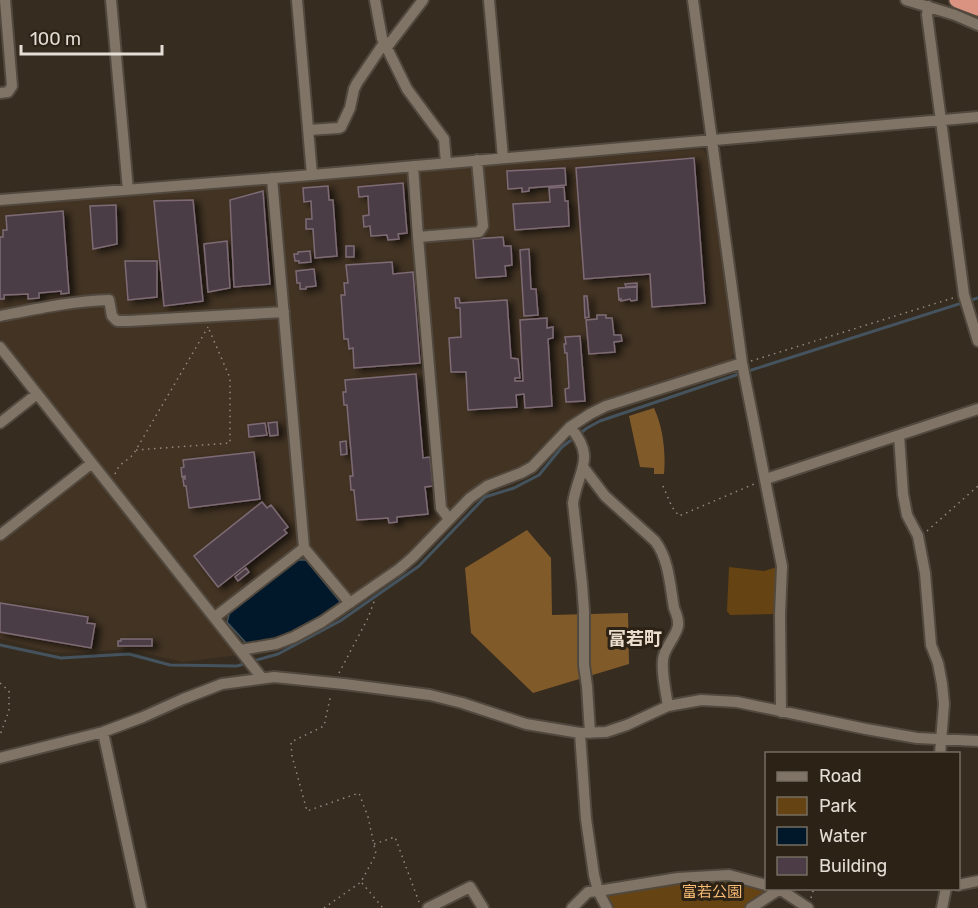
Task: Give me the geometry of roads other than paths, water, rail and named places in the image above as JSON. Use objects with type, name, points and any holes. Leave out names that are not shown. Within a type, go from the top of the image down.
[{"type":"highway","points":[[957,0],[978,8]]},
{"type":"street","points":[[0,93],[8,93],[12,86],[5,0]]},
{"type":"street","points":[[111,0],[128,190]]},
{"type":"street","points":[[297,0],[312,175]]},
{"type":"street","points":[[375,0],[385,45],[407,89],[444,139],[446,163]]},
{"type":"street","points":[[308,130],[339,129],[341,127],[350,108],[357,83],[423,0]]},
{"type":"street","points":[[489,0],[503,158]]},
{"type":"street","points":[[693,0],[743,370],[783,566],[780,615],[781,712]]},
{"type":"street","points":[[906,0],[955,15],[978,25]]},
{"type":"street","points":[[928,6],[927,15],[965,299],[978,341]]},
{"type":"street","points":[[0,200],[978,117]]},
{"type":"street","points":[[418,237],[479,232],[483,226],[477,160]]},
{"type":"street","points":[[413,166],[441,508],[449,519]]},
{"type":"street","points":[[272,178],[304,548],[350,603]]},
{"type":"street","points":[[0,316],[51,305],[109,300],[112,316],[117,321],[284,312]]},
{"type":"street","points":[[0,346],[262,678]]},
{"type":"street","points":[[247,658],[322,622],[399,569],[470,498],[487,486],[532,467],[575,433],[590,414],[606,406],[743,370]]},
{"type":"street","points":[[0,423],[37,394]]},
{"type":"street","points":[[766,479],[978,409]]},
{"type":"street","points":[[575,433],[584,450],[583,467],[573,503],[582,584],[584,664],[587,686],[586,819],[594,875],[598,891],[607,908]]},
{"type":"street","points":[[899,435],[903,494],[907,514],[918,536],[925,573],[931,645],[938,663],[942,684],[944,704],[940,752]]},
{"type":"street","points":[[0,535],[92,463]]},
{"type":"street","points":[[583,467],[605,496],[660,548],[668,571],[678,620],[678,627],[663,656],[668,706]]},
{"type":"street","points":[[215,617],[304,548]]},
{"type":"street","points":[[0,758],[103,732],[222,684],[274,677],[430,695],[526,724],[585,733],[606,732],[668,706],[701,700],[737,702],[917,738],[978,741]]},
{"type":"street","points":[[103,732],[141,908]]},
{"type":"street","points":[[572,908],[588,892],[678,879],[729,875],[765,885]]},
{"type":"street","points":[[960,885],[978,881]]},
{"type":"street","points":[[428,908],[470,887],[483,908]]},
{"type":"street","points":[[751,908],[778,890]]},
{"type":"street","points":[[781,890],[808,908]]},
{"type":"street","points":[[942,908],[946,890]]},
{"type":"water","points":[[297,560],[306,560],[342,604],[319,620],[275,641],[247,644],[227,622],[229,615],[227,614]]},
{"type":"waterway","points":[[253,661],[278,654],[340,621],[419,566],[485,497],[514,488],[539,475],[562,447],[600,421],[978,298]]},
{"type":"waterway","points":[[0,645],[61,658],[129,654],[170,665],[237,666],[247,663]]},
{"type":"district","name":"富若町","points":[[635,639]]},
{"type":"park label","name":"富若公園","points":[[712,892]]}]
